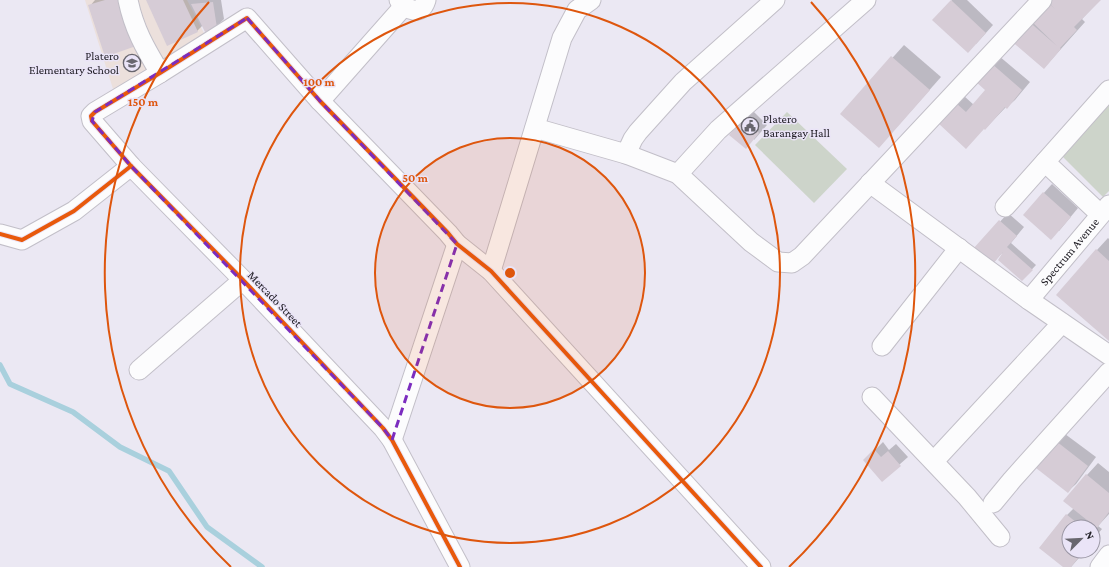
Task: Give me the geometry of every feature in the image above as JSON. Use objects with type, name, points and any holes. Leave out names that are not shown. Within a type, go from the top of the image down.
[{"type":"street","points":[[128,0],[140,40],[160,73],[247,18],[320,101],[457,244],[491,271],[762,567]]},
{"type":"street","points":[[320,101],[401,3],[413,11],[420,9],[425,4],[426,0]]},
{"type":"street","points":[[491,271],[562,38],[577,10],[591,0]]},
{"type":"street","points":[[626,154],[638,132],[683,82],[775,0]]},
{"type":"street","points":[[678,174],[718,130],[866,0]]},
{"type":"street","points":[[535,128],[626,154],[678,174],[751,242],[778,262],[792,263],[802,256],[1042,0]]},
{"type":"street","name":"Mercado Street","points":[[160,73],[95,112],[91,116],[96,128],[383,428],[392,440],[460,567]]},
{"type":"street","points":[[1004,208],[1109,90]]},
{"type":"street","points":[[1045,162],[1105,209]]},
{"type":"street","points":[[0,234],[22,240],[74,211],[131,166]]},
{"type":"street","points":[[870,183],[1029,300],[1109,355]]},
{"type":"street","name":"Spectrum Avenue","points":[[1029,300],[1105,209]]},
{"type":"street","points":[[392,440],[457,244]]},
{"type":"street","points":[[882,346],[959,248]]},
{"type":"street","points":[[139,370],[243,280]]},
{"type":"street","points":[[934,461],[1062,323]]},
{"type":"street","points":[[994,503],[1109,372]]},
{"type":"street","points":[[872,397],[967,497],[1000,537]]},
{"type":"street","points":[[1100,567],[1109,555]]},
{"type":"highlighted area","points":[[247,18],[320,101],[457,244],[392,440],[383,428],[131,166],[92,121],[95,112]]},
{"type":"shaded area","name":"Platero Elementary School","points":[[85,0],[187,0],[206,37],[113,89]]},
{"type":"shaded area","points":[[1109,102],[1109,191],[1103,197],[1062,156]]},
{"type":"shaded area","points":[[787,112],[847,169],[814,203],[755,145]]},
{"type":"building","points":[[105,0],[121,0],[136,46],[105,57],[88,5]]},
{"type":"building","points":[[146,0],[183,0],[198,32],[167,46]]},
{"type":"building","points":[[951,0],[986,33],[968,53],[932,20]]},
{"type":"building","points":[[1045,0],[1055,9],[1046,0],[1101,0],[1074,27],[1077,30],[1060,48],[1061,49],[1044,69],[1009,39],[1026,19],[1057,46],[1028,18]]},
{"type":"building","points":[[213,2],[217,28],[205,32],[191,4]]},
{"type":"building","points":[[891,56],[930,90],[879,148],[840,114]]},
{"type":"building","points":[[991,63],[1022,90],[1007,109],[1005,107],[966,149],[938,123],[956,103],[966,112],[985,90],[975,81]]},
{"type":"building","points":[[744,118],[759,133],[746,149],[729,135]]},
{"type":"building","points":[[1043,192],[1071,217],[1051,240],[1023,215]]},
{"type":"building","points":[[999,220],[1017,236],[1007,247],[1033,270],[1022,281],[998,260],[1003,252],[992,265],[973,249]]},
{"type":"building","points":[[1096,249],[1109,261],[1109,341],[1056,295]]},
{"type":"building","points":[[1056,441],[1088,466],[1068,493],[1036,468]]},
{"type":"building","points":[[874,449],[881,457],[888,451],[901,466],[882,482],[863,460]]},
{"type":"building","points":[[1086,474],[1109,493],[1109,512],[1101,523],[1101,519],[1086,519],[1063,501]]},
{"type":"building","points":[[1066,514],[1072,519],[1062,519]]},
{"type":"building","points":[[1061,520],[1061,559],[1078,559],[1071,567],[1063,567],[1039,548]]},
{"type":"waterway","points":[[0,365],[10,384],[73,412],[120,447],[169,471],[207,527],[262,567]]},
{"type":"cycle path","points":[[131,166],[92,121],[91,116],[95,112],[247,18],[320,101],[457,244],[491,271],[761,567]]},
{"type":"cycle path","points":[[0,234],[22,240],[74,211],[131,166],[243,280],[383,428],[392,440],[460,567]]},
{"type":"place","name":"Platero Elementary School","points":[[132,63]]},
{"type":"place","name":"Platero Barangay Hall","points":[[750,126]]}]
